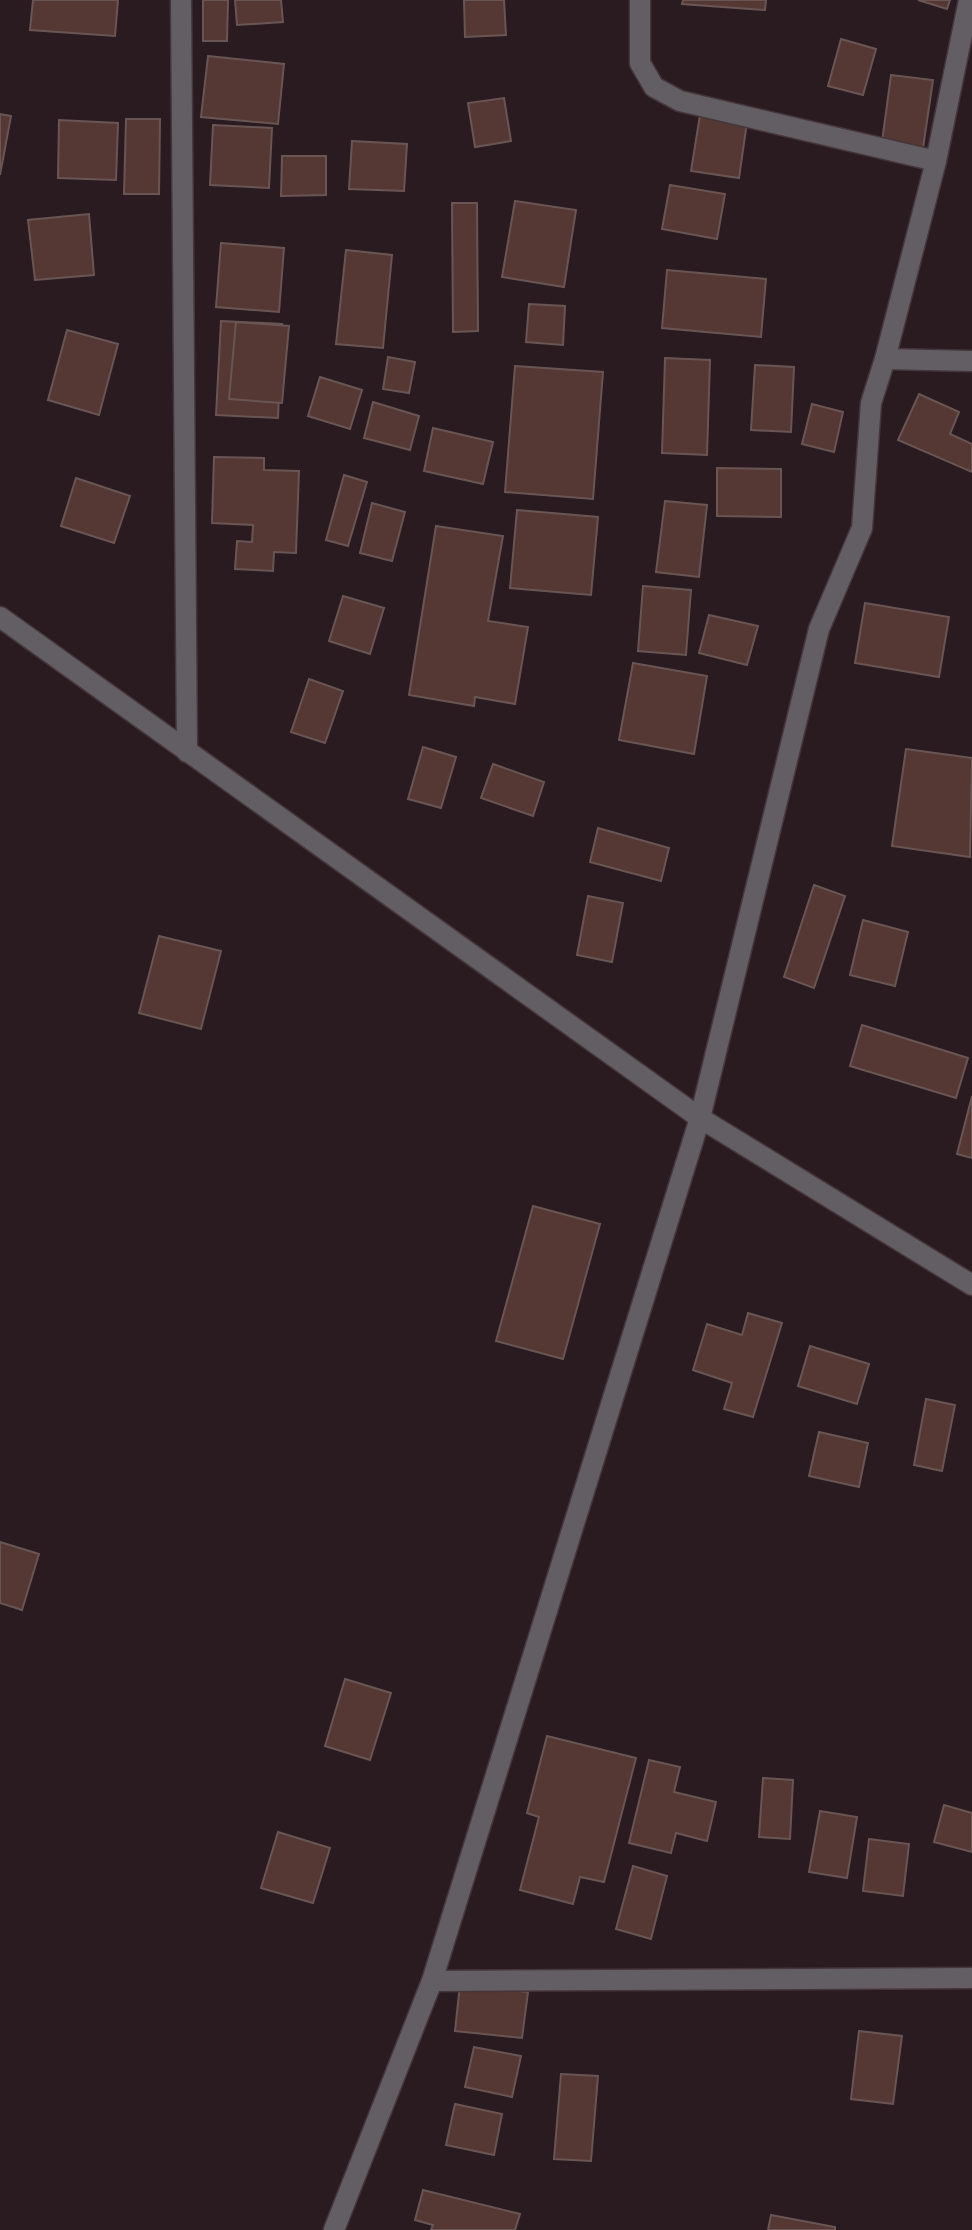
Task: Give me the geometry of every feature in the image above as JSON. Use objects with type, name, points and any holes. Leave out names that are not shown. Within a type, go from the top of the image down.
[{"type":"street","points":[[181,0],[187,752]]},
{"type":"street","points":[[640,0],[640,63],[654,87],[680,101],[936,161]]},
{"type":"street","points":[[334,2230],[432,1981],[700,1118],[819,629],[862,528],[871,403],[936,161],[969,0]]},
{"type":"street","points":[[885,359],[972,361]]},
{"type":"street","points":[[0,617],[700,1118],[972,1285]]},
{"type":"street","points":[[432,1981],[972,1978]]},
{"type":"building","points":[[33,0],[118,0],[115,36],[30,30]]},
{"type":"building","points":[[203,0],[228,0],[227,41],[203,41]]},
{"type":"building","points":[[235,0],[281,0],[283,22],[237,25]]},
{"type":"building","points":[[464,0],[504,0],[506,35],[465,37]]},
{"type":"building","points":[[683,0],[766,0],[765,10],[682,4]]},
{"type":"building","points":[[918,0],[950,0],[947,9]]},
{"type":"building","points":[[841,39],[876,49],[863,95],[828,86]]},
{"type":"building","points":[[208,56],[284,64],[278,124],[201,117]]},
{"type":"building","points":[[891,75],[933,80],[923,148],[882,142]]},
{"type":"building","points":[[504,98],[511,141],[475,147],[468,103]]},
{"type":"building","points":[[0,114],[11,116],[0,175]]},
{"type":"building","points":[[700,115],[747,122],[739,178],[691,171]]},
{"type":"building","points":[[126,119],[160,119],[159,194],[124,194]]},
{"type":"building","points":[[59,120],[118,123],[116,180],[58,178]]},
{"type":"building","points":[[213,125],[272,128],[269,188],[210,185]]},
{"type":"building","points":[[352,141],[407,144],[404,191],[349,189]]},
{"type":"building","points":[[282,156],[326,156],[326,195],[281,196]]},
{"type":"building","points":[[670,185],[725,194],[717,239],[662,229]]},
{"type":"building","points":[[515,201],[576,210],[564,287],[502,277]]},
{"type":"building","points":[[452,203],[477,203],[478,331],[453,332]]},
{"type":"building","points":[[89,214],[94,275],[35,280],[28,220]]},
{"type":"building","points":[[221,243],[284,248],[279,312],[216,307]]},
{"type":"building","points":[[346,250],[392,255],[383,348],[336,344]]},
{"type":"building","points":[[667,270],[766,279],[761,337],[662,328]]},
{"type":"building","points":[[529,304],[565,306],[563,345],[526,342]]},
{"type":"building","points":[[221,321],[282,324],[278,418],[216,415]]},
{"type":"building","points":[[236,322],[289,326],[282,403],[229,399]]},
{"type":"building","points":[[67,330],[118,344],[99,415],[48,400]]},
{"type":"building","points":[[388,357],[415,362],[409,393],[383,389]]},
{"type":"building","points":[[665,358],[710,360],[707,455],[662,453]]},
{"type":"building","points":[[755,365],[794,367],[791,432],[751,430]]},
{"type":"building","points":[[515,366],[603,372],[593,499],[505,492]]},
{"type":"building","points":[[320,377],[362,390],[350,429],[308,416]]},
{"type":"building","points":[[919,394],[959,412],[950,434],[972,444],[972,472],[898,440]]},
{"type":"building","points":[[373,402],[419,416],[410,450],[364,438]]},
{"type":"building","points":[[812,404],[843,412],[834,452],[802,444]]},
{"type":"building","points":[[433,428],[493,442],[483,484],[424,471]]},
{"type":"building","points":[[214,457],[264,458],[264,470],[299,471],[296,553],[274,552],[273,571],[235,569],[237,541],[252,542],[253,525],[212,523]]},
{"type":"building","points":[[717,468],[781,469],[781,517],[717,516]]},
{"type":"building","points":[[344,475],[367,482],[348,546],[326,540]]},
{"type":"building","points":[[76,478],[130,496],[114,543],[61,526]]},
{"type":"building","points":[[665,501],[707,505],[699,577],[656,572]]},
{"type":"building","points":[[372,503],[405,512],[392,561],[360,553]]},
{"type":"building","points":[[517,510],[598,517],[591,595],[510,588]]},
{"type":"building","points":[[436,526],[503,536],[488,621],[528,627],[515,704],[475,697],[474,706],[409,695]]},
{"type":"building","points":[[643,586],[691,590],[686,655],[638,651]]},
{"type":"building","points":[[343,596],[384,608],[370,654],[329,641]]},
{"type":"building","points":[[865,603],[949,617],[939,677],[855,663]]},
{"type":"building","points":[[709,615],[758,626],[747,665],[699,653]]},
{"type":"building","points":[[633,663],[707,676],[694,754],[619,740]]},
{"type":"building","points":[[309,679],[343,691],[325,743],[291,732]]},
{"type":"building","points":[[423,747],[456,757],[441,808],[408,799]]},
{"type":"building","points":[[906,749],[972,758],[970,857],[892,846]]},
{"type":"building","points":[[493,764],[544,782],[533,816],[481,798]]},
{"type":"building","points":[[598,828],[669,848],[661,881],[590,862]]},
{"type":"building","points":[[814,885],[845,896],[814,988],[784,977]]},
{"type":"building","points":[[588,896],[623,903],[612,962],[577,955]]},
{"type":"building","points":[[863,920],[908,932],[895,986],[850,975]]},
{"type":"building","points":[[159,936],[221,951],[201,1029],[139,1013]]},
{"type":"building","points":[[862,1025],[968,1058],[956,1098],[850,1066]]},
{"type":"building","points":[[972,1096],[972,1158],[957,1154]]},
{"type":"building","points":[[533,1206],[600,1224],[563,1359],[496,1341]]},
{"type":"building","points":[[748,1313],[782,1323],[753,1417],[724,1409],[732,1383],[693,1370],[707,1324],[742,1335]]},
{"type":"building","points":[[810,1346],[869,1364],[857,1404],[798,1386]]},
{"type":"building","points":[[926,1399],[955,1405],[942,1471],[914,1465]]},
{"type":"building","points":[[819,1432],[868,1443],[859,1487],[809,1476]]},
{"type":"building","points":[[0,1542],[39,1554],[22,1610],[0,1603]]},
{"type":"building","points":[[345,1679],[391,1693],[370,1760],[325,1746]]},
{"type":"building","points":[[547,1736],[636,1758],[604,1882],[580,1877],[573,1904],[520,1890],[539,1817],[527,1813]]},
{"type":"building","points":[[649,1760],[680,1767],[674,1792],[716,1802],[707,1841],[676,1833],[671,1853],[629,1843]]},
{"type":"building","points":[[763,1778],[793,1780],[790,1839],[759,1837]]},
{"type":"building","points":[[944,1805],[972,1813],[972,1852],[934,1842]]},
{"type":"building","points":[[820,1811],[857,1817],[847,1878],[809,1872]]},
{"type":"building","points":[[278,1832],[330,1848],[313,1903],[261,1888]]},
{"type":"building","points":[[869,1839],[909,1844],[903,1896],[863,1891]]},
{"type":"building","points":[[633,1866],[667,1876],[651,1939],[616,1929]]},
{"type":"building","points":[[460,1984],[528,1992],[522,2038],[455,2031]]},
{"type":"building","points":[[859,2031],[902,2036],[893,2104],[851,2099]]},
{"type":"building","points":[[474,2047],[521,2056],[512,2097],[465,2087]]},
{"type":"building","points":[[561,2074],[598,2076],[591,2161],[554,2159]]},
{"type":"building","points":[[455,2104],[502,2114],[494,2155],[446,2145]]},
{"type":"building","points":[[423,2190],[520,2214],[515,2230],[431,2230],[433,2225],[415,2220]]},
{"type":"building","points":[[771,2215],[835,2227],[835,2230],[768,2230]]}]
